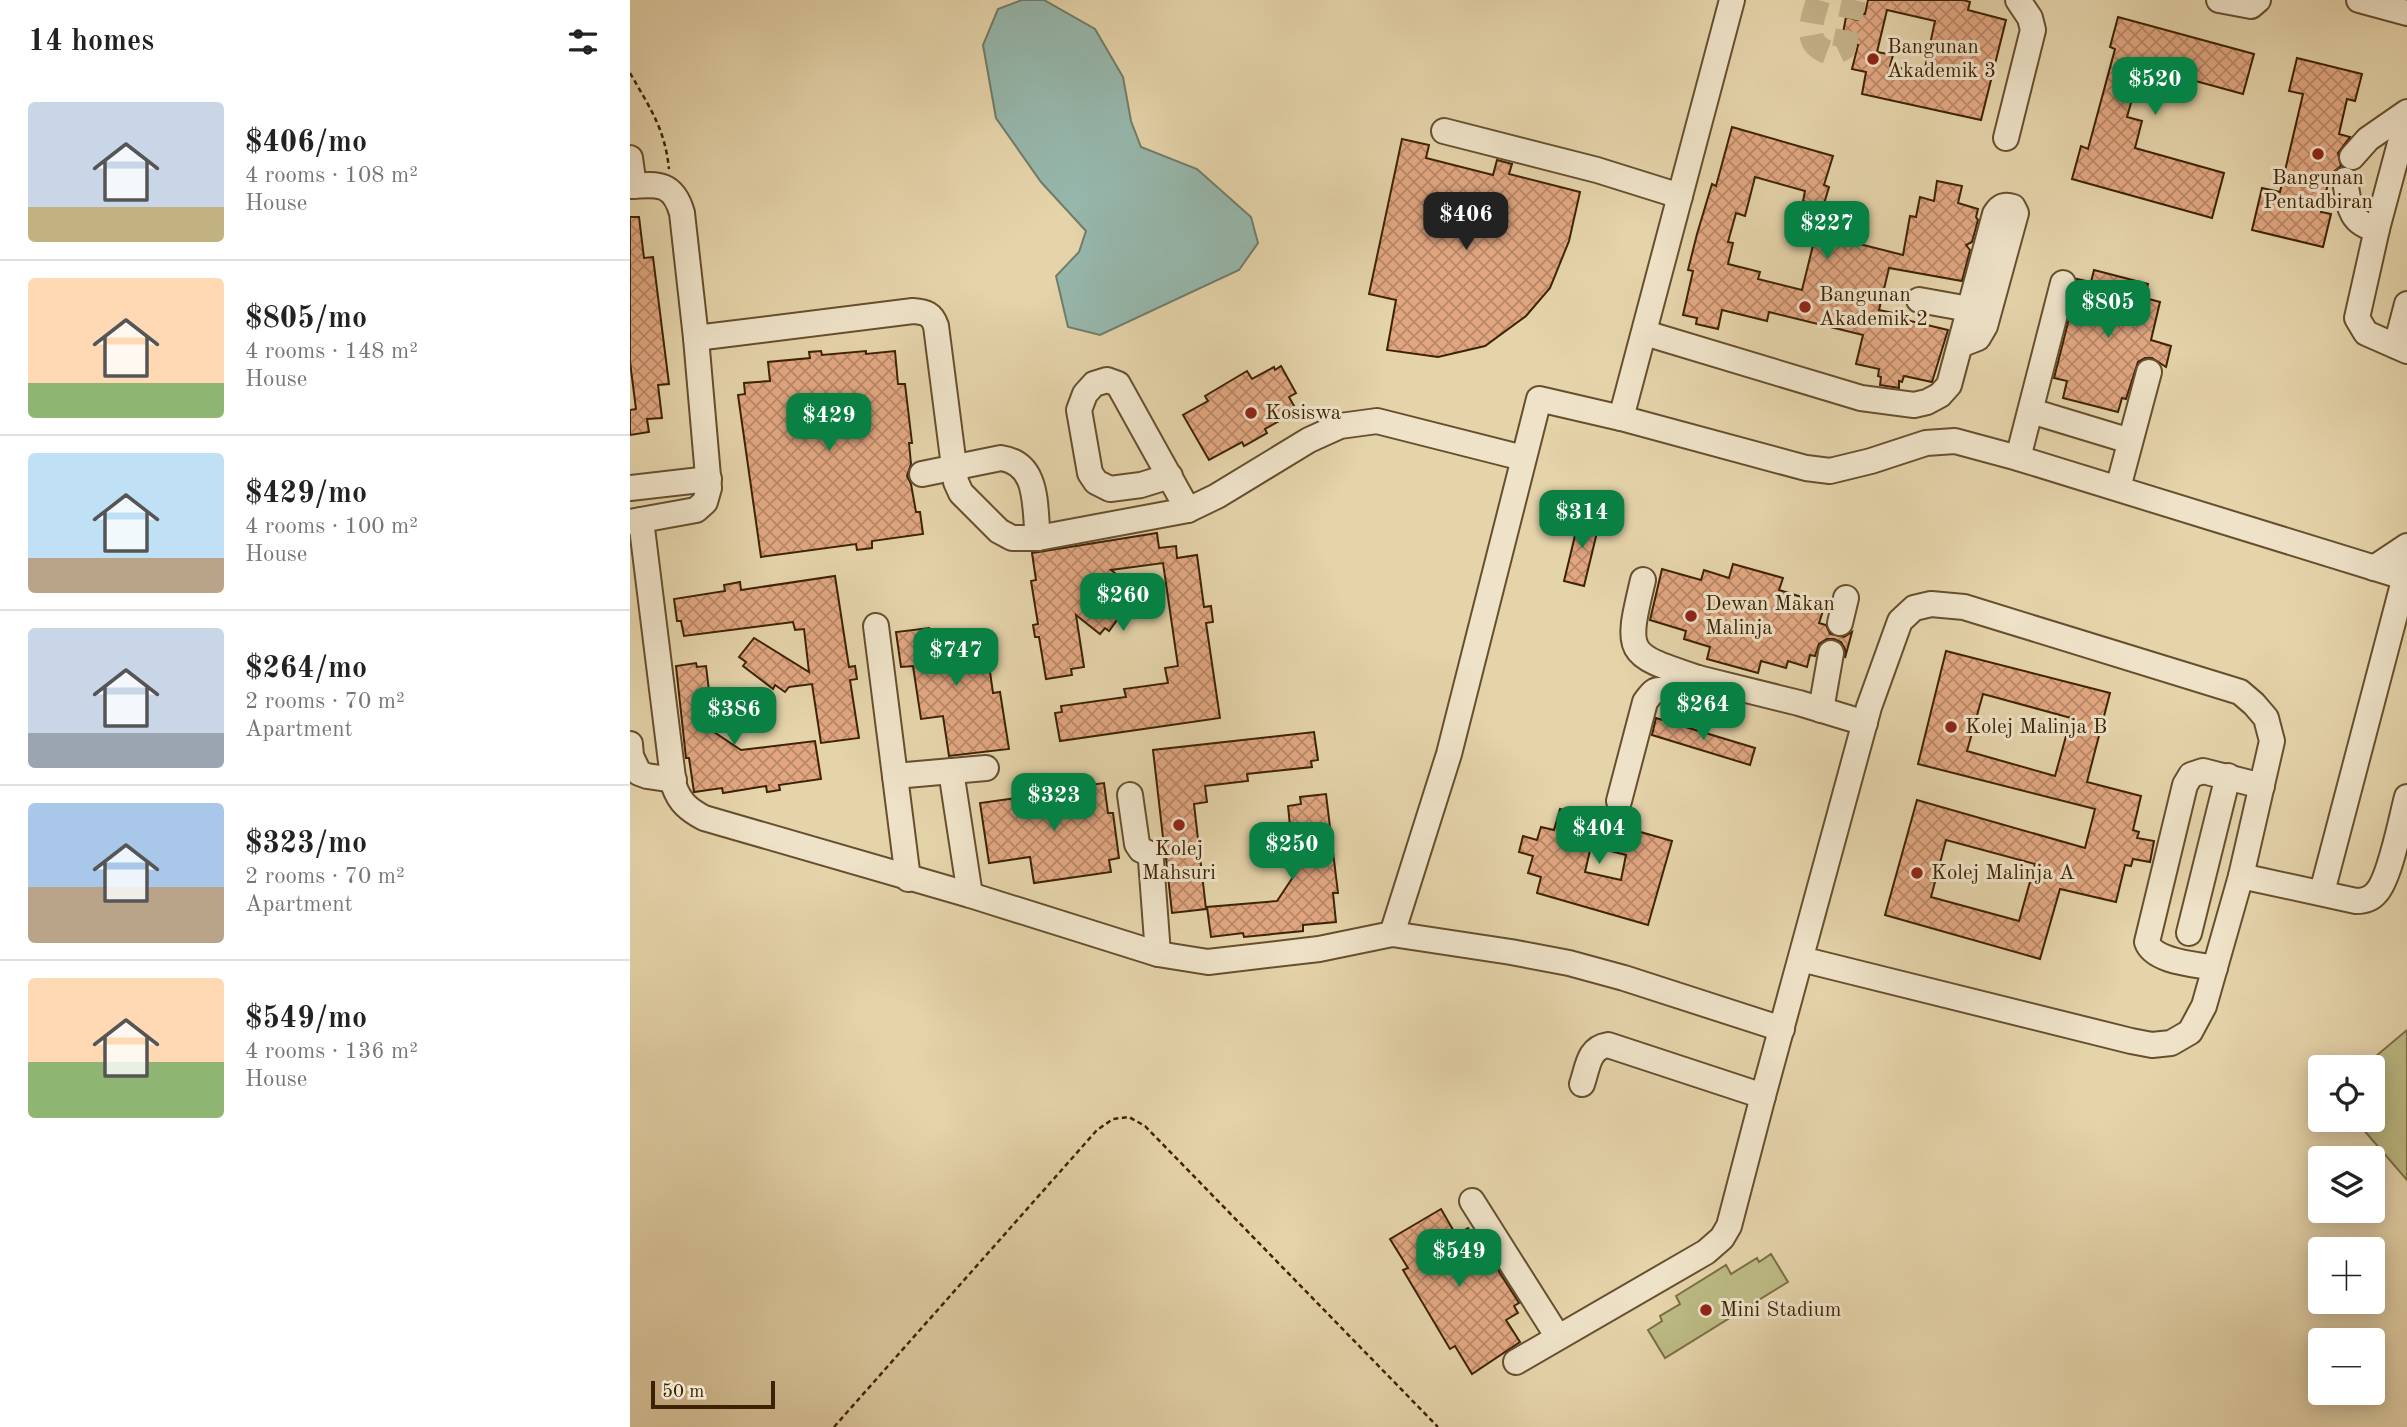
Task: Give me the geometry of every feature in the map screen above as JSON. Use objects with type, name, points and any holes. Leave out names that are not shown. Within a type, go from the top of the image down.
[{"type":"street","points":[[1621,418],[1732,0]]},
{"type":"street","points":[[2006,138],[2033,30],[2030,18],[2018,0]]},
{"type":"street","points":[[2219,0],[2251,6],[2258,0]]},
{"type":"street","points":[[2359,0],[2407,13]]},
{"type":"street","points":[[2377,229],[2364,227],[2356,220],[2349,203],[2348,169],[2368,139],[2407,114]]},
{"type":"street","points":[[2404,330],[2365,333],[2357,318],[2407,114]]},
{"type":"street","points":[[1444,131],[1597,170],[1680,196]]},
{"type":"street","points":[[630,158],[632,186],[658,184],[670,190],[682,213],[709,479],[708,496],[700,508],[691,512],[636,521],[674,780],[678,796],[688,810],[704,818],[970,895],[1158,954],[1208,962],[1319,949],[1392,934],[1511,951],[1569,963],[1782,1029]]},
{"type":"street","points":[[1645,333],[1861,398],[1914,405],[1934,399],[1950,384],[1969,309],[1995,214],[1999,208],[2013,206],[2017,213],[1985,326],[1978,338],[1960,345]]},
{"type":"street","points":[[2018,457],[2063,283]]},
{"type":"street","points":[[1919,300],[1969,309]]},
{"type":"street","points":[[696,338],[914,311],[930,315],[936,326],[954,468],[961,493],[999,531],[1012,538],[1038,538],[1188,510],[1217,496],[1308,440],[1340,426],[1377,421],[1523,458]]},
{"type":"street","points":[[2118,488],[2149,372]]},
{"type":"street","points":[[1170,476],[1141,485],[1110,489],[1096,482],[1086,462],[1079,410],[1085,394],[1094,384],[1107,380],[1118,384],[1170,476],[1188,510]]},
{"type":"street","points":[[1392,934],[1448,754],[1539,399],[1621,418],[1806,468],[1829,471],[1926,443],[1955,441],[2018,457],[2374,568],[2406,573],[2322,892]]},
{"type":"street","points":[[2031,411],[2130,440]]},
{"type":"street","points":[[922,474],[1001,458],[1013,460],[1025,468],[1031,481],[1038,538]]},
{"type":"street","points":[[630,488],[709,479]]},
{"type":"street","points":[[2374,568],[2407,546]]},
{"type":"street","points":[[2374,568],[2395,613]]},
{"type":"street","points":[[1643,580],[1633,623],[1633,645],[1646,659],[1698,678],[1865,723]]},
{"type":"street","points":[[1840,623],[1846,598]]},
{"type":"street","points":[[1516,1362],[1706,1252],[1722,1238],[1730,1226],[1763,1096],[1865,723],[1900,621],[1914,608],[1931,604],[1964,607],[2240,692],[2266,718],[2272,741],[2241,876],[2215,968],[2203,1006],[2190,1032],[2171,1043],[2152,1045],[1801,959]]},
{"type":"street","points":[[876,626],[908,878]]},
{"type":"street","points":[[1821,710],[1831,653]]},
{"type":"street","points":[[1619,801],[1645,702],[1654,691],[1663,688],[1678,690],[1698,678]]},
{"type":"street","points":[[630,744],[631,757],[639,773],[674,780]]},
{"type":"street","points":[[895,776],[986,768]]},
{"type":"street","points":[[951,771],[970,895]]},
{"type":"street","points":[[2215,968],[2158,956],[2150,950],[2147,942],[2185,785],[2191,775],[2203,771],[2262,786]]},
{"type":"street","points":[[2189,933],[2228,776]]},
{"type":"street","points":[[1130,795],[1137,844],[1141,850],[1148,853],[1151,860],[1158,954]]},
{"type":"street","points":[[2241,876],[2356,901],[2365,900],[2376,894],[2384,881],[2407,797]]},
{"type":"street","points":[[1582,1084],[1593,1051],[1597,1047],[1608,1045],[1763,1096]]},
{"type":"street","points":[[1472,1201],[1558,1337]]},
{"type":"path","points":[[630,74],[660,125],[667,147],[670,190]]},
{"type":"path","points":[[834,1427],[1097,1130],[1113,1119],[1129,1117],[1144,1126],[1438,1427]]},
{"type":"shaded area","points":[[2407,1030],[2407,1180],[2385,1155],[2385,1146],[2378,1146],[2365,1132],[2385,1132],[2385,1055],[2377,1055]]},
{"type":"shaded area","name":"Mini Stadium","points":[[1771,1254],[1788,1282],[1665,1358],[1648,1330],[1662,1321],[1660,1316],[1680,1304],[1676,1296],[1726,1265],[1731,1274],[1757,1258],[1759,1262]]},
{"type":"water","points":[[1022,0],[1044,0],[1095,29],[1123,77],[1131,121],[1141,147],[1197,169],[1251,217],[1258,243],[1239,270],[1100,335],[1068,327],[1056,276],[1079,252],[1086,231],[1041,182],[996,118],[983,45],[998,9]]},
{"type":"building","points":[[1868,0],[1963,0],[1970,2],[1968,10],[2006,20],[1981,120],[1862,94],[1866,72],[1852,69],[1858,45],[1853,44],[1854,36],[1843,33],[1846,17],[1858,20],[1859,13],[1865,14]],"holes":[[[1887,10],[1935,21],[1924,73],[1890,66],[1893,55],[1877,52]]]},
{"type":"building","points":[[2118,17],[2254,54],[2243,94],[2159,71],[2155,87],[2137,82],[2127,117],[2142,121],[2135,148],[2224,173],[2212,218],[2072,179],[2081,146],[2088,149],[2115,49],[2110,47]]},
{"type":"building","name":"Bangunan Pentadbiran","points":[[2297,58],[2362,74],[2355,101],[2347,99],[2339,134],[2350,137],[2338,153],[2341,166],[2331,174],[2331,185],[2328,184],[2321,212],[2331,214],[2323,247],[2252,230],[2262,188],[2280,192],[2303,94],[2289,91]]},
{"type":"building","points":[[1732,127],[1833,156],[1824,185],[1829,187],[1823,207],[1803,201],[1805,191],[1755,177],[1745,216],[1736,213],[1728,242],[1733,243],[1728,264],[1760,272],[1758,279],[1802,290],[1816,233],[1903,255],[1910,216],[1916,217],[1920,197],[1934,201],[1937,181],[1962,186],[1958,203],[1978,209],[1978,220],[1972,242],[1966,245],[1970,250],[1962,281],[1889,268],[1879,310],[1903,315],[1902,319],[1948,330],[1932,382],[1904,376],[1902,382],[1899,381],[1899,388],[1880,385],[1879,369],[1856,364],[1863,335],[1769,312],[1767,321],[1722,310],[1718,329],[1696,324],[1697,318],[1683,315],[1693,271],[1688,270],[1697,234],[1712,184],[1716,186]]},
{"type":"building","points":[[1402,139],[1429,145],[1426,158],[1493,175],[1497,160],[1512,164],[1509,174],[1580,192],[1569,241],[1550,288],[1526,316],[1485,346],[1438,357],[1387,350],[1396,300],[1369,294]]},
{"type":"building","points":[[630,217],[639,217],[644,258],[653,257],[669,384],[658,385],[662,418],[647,419],[649,432],[630,435],[630,410],[636,409],[630,362]]},
{"type":"building","points":[[2094,270],[2148,284],[2145,298],[2160,302],[2151,340],[2171,346],[2166,367],[2152,358],[2138,362],[2126,399],[2122,398],[2118,412],[2063,398],[2067,381],[2054,378],[2077,279],[2091,282]]},
{"type":"building","points":[[821,351],[822,355],[895,351],[898,384],[905,384],[912,443],[909,443],[911,464],[907,476],[916,512],[920,512],[923,534],[872,541],[872,548],[857,550],[856,544],[761,557],[738,395],[745,394],[744,383],[770,381],[768,362],[810,358],[809,352]]},
{"type":"building","name":"Kosiswa","points":[[1281,366],[1296,393],[1289,397],[1297,411],[1265,429],[1267,433],[1244,446],[1242,442],[1209,460],[1183,415],[1208,401],[1205,396],[1247,371],[1252,379]]},
{"type":"building","points":[[1580,515],[1600,520],[1584,586],[1564,581]]},
{"type":"building","points":[[1157,533],[1159,548],[1176,546],[1177,558],[1197,555],[1204,607],[1211,606],[1213,622],[1206,623],[1220,718],[1060,741],[1055,713],[1062,712],[1061,706],[1126,697],[1124,689],[1168,683],[1165,668],[1178,666],[1163,563],[1111,570],[1135,589],[1128,598],[1131,601],[1109,631],[1105,628],[1100,634],[1076,615],[1084,667],[1071,669],[1072,675],[1046,679],[1039,637],[1035,637],[1033,625],[1038,624],[1031,581],[1036,580],[1032,553]]},
{"type":"building","name":"Dewan Makan Malinja","points":[[1733,564],[1783,578],[1779,590],[1805,598],[1803,606],[1823,611],[1819,623],[1826,625],[1830,634],[1844,637],[1852,632],[1845,658],[1845,649],[1841,642],[1827,639],[1819,644],[1815,656],[1810,655],[1807,667],[1788,661],[1786,668],[1761,661],[1758,673],[1707,659],[1710,647],[1684,639],[1686,631],[1650,620],[1662,569],[1701,580],[1704,570],[1729,578]]},
{"type":"building","points":[[835,576],[849,667],[855,666],[857,679],[850,680],[859,738],[821,743],[812,684],[789,687],[785,692],[775,685],[773,689],[743,666],[746,662],[739,657],[754,638],[809,672],[804,629],[795,630],[793,622],[684,636],[681,621],[677,621],[674,599],[725,591],[724,585],[740,582],[741,590]]},
{"type":"building","points":[[929,628],[931,639],[984,630],[993,693],[1000,692],[1009,749],[949,756],[943,716],[921,719],[913,666],[901,667],[896,632]]},
{"type":"building","points":[[1946,651],[2110,693],[2087,782],[2141,796],[2133,830],[2139,832],[2137,838],[2154,841],[2150,862],[2133,859],[2131,866],[2125,865],[2116,902],[2060,889],[2040,959],[1885,915],[1917,800],[2085,848],[2095,809],[1918,764]],"holes":[[[1983,694],[2071,718],[2055,776],[1967,751]],[[1946,840],[2035,864],[2019,921],[1931,897]]]},
{"type":"building","points":[[696,663],[697,667],[706,666],[714,732],[741,750],[815,741],[821,779],[779,785],[780,790],[767,792],[766,786],[723,793],[722,788],[694,792],[689,758],[686,758],[676,666]]},
{"type":"building","points":[[1656,718],[1755,748],[1750,765],[1652,735]]},
{"type":"building","name":"Kolej Mahsuri","points":[[1314,732],[1318,760],[1311,761],[1312,767],[1247,774],[1248,781],[1205,786],[1207,802],[1194,804],[1206,909],[1172,913],[1166,858],[1161,846],[1164,846],[1153,750]]},
{"type":"building","points":[[1104,783],[1108,813],[1113,813],[1119,858],[1109,860],[1111,872],[1034,883],[1030,857],[989,863],[980,803],[1037,795],[1038,801],[1075,795],[1074,787]]},
{"type":"building","name":"Kolej Mahsuri","points":[[1326,794],[1338,893],[1333,893],[1336,922],[1303,925],[1303,931],[1244,937],[1243,933],[1211,937],[1207,907],[1277,901],[1295,874],[1288,806],[1301,804],[1300,797]]},
{"type":"building","points":[[1560,809],[1672,841],[1648,925],[1537,893],[1541,877],[1528,873],[1533,856],[1519,852],[1523,836],[1537,840],[1541,827],[1554,830]],"holes":[[[1591,846],[1626,855],[1621,880],[1585,872]]]},
{"type":"building","points":[[1441,1209],[1456,1235],[1468,1228],[1472,1235],[1475,1234],[1519,1303],[1514,1306],[1518,1313],[1506,1320],[1520,1342],[1472,1374],[1455,1346],[1450,1349],[1403,1270],[1408,1268],[1390,1239]]},
{"type":"tunnel","points":[[1818,0],[1811,35],[1817,46],[1831,53],[1844,48],[1854,0]]},
{"type":"place","name":"Bangunan Akademik 3","points":[[1873,59]]},
{"type":"place","name":"Bangunan Pentadbiran","points":[[2318,154]]},
{"type":"place","name":"Bangunan Akademik 2","points":[[1805,307]]},
{"type":"place","name":"Kosiswa","points":[[1251,413]]},
{"type":"place","name":"Dewan Makan Malinja","points":[[1691,616]]},
{"type":"place","name":"Kolej Malinja B","points":[[1951,727]]},
{"type":"place","name":"Kolej Mahsuri","points":[[1179,825]]},
{"type":"place","name":"Kolej Malinja A","points":[[1917,873]]},
{"type":"place","name":"Mini Stadium","points":[[1706,1310]]}]
